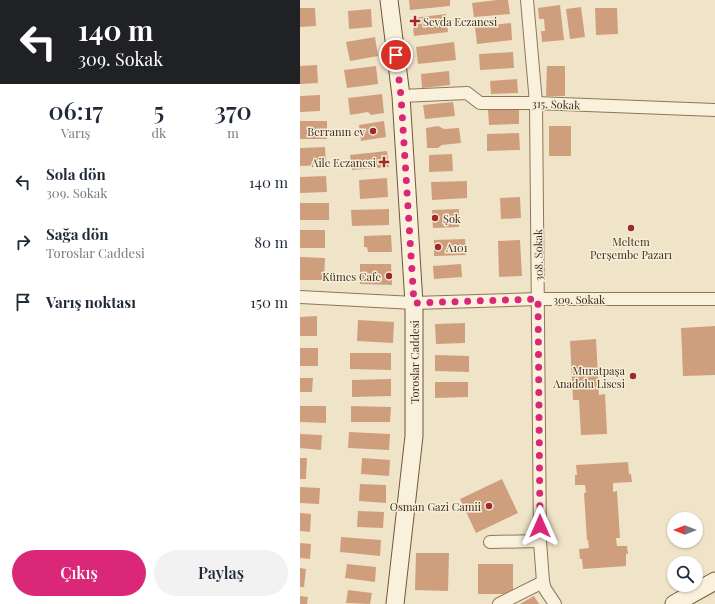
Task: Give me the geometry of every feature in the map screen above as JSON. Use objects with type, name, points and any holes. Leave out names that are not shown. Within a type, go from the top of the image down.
[{"type":"main road","name":"Toroslar Caddesi","points":[[389,0],[401,96],[414,303],[414,436],[395,604]]},
{"type":"main road","points":[[674,604],[715,582]]},
{"type":"street","name":"308. Sokak","points":[[527,0],[536,104],[540,540],[543,582],[545,589],[555,604]]},
{"type":"street","name":"315. Sokak","points":[[401,96],[467,92],[480,103],[715,110]]},
{"type":"street","name":"309. Sokak","points":[[300,297],[414,303],[538,299],[715,299]]},
{"type":"street","points":[[490,542],[540,540]]},
{"type":"street","points":[[499,604],[543,582]]},
{"type":"building","points":[[409,0],[450,0],[450,6],[410,10]]},
{"type":"building","points":[[508,0],[510,14],[474,17],[472,3]]},
{"type":"building","points":[[560,5],[564,40],[542,42],[541,31],[545,31],[544,19],[539,19],[538,8]]},
{"type":"building","points":[[581,7],[585,37],[570,39],[566,9]]},
{"type":"building","points":[[300,8],[315,8],[316,26],[300,27]]},
{"type":"building","points":[[595,8],[617,8],[618,34],[596,35]]},
{"type":"building","points":[[371,9],[372,27],[349,29],[348,11]]},
{"type":"building","points":[[446,14],[448,32],[414,36],[412,18]]},
{"type":"building","points":[[511,23],[512,40],[477,44],[475,27]]},
{"type":"building","points":[[375,37],[378,56],[350,61],[346,42]]},
{"type":"building","points":[[454,42],[456,60],[418,64],[416,47]]},
{"type":"building","points":[[513,52],[514,68],[480,70],[479,54]]},
{"type":"building","points":[[317,65],[318,83],[300,84],[300,66]]},
{"type":"building","points":[[376,66],[378,84],[347,88],[344,70]]},
{"type":"building","points":[[547,66],[565,66],[565,96],[546,96]]},
{"type":"building","points":[[449,71],[450,85],[422,88],[421,74]]},
{"type":"building","points":[[517,79],[518,93],[491,94],[490,81]]},
{"type":"building","points":[[382,94],[384,113],[371,115],[368,112],[350,115],[348,98]]},
{"type":"building","points":[[320,95],[320,111],[300,112],[300,96]]},
{"type":"building","points":[[453,102],[455,116],[425,119],[423,105]]},
{"type":"building","points":[[519,109],[519,124],[489,125],[488,110]]},
{"type":"building","points":[[300,121],[327,121],[327,139],[300,139]]},
{"type":"building","name":"Berranın ev","points":[[384,121],[386,137],[361,141],[359,125]]},
{"type":"building","points":[[438,126],[444,129],[459,128],[461,143],[442,145],[438,148],[427,148],[426,128]]},
{"type":"building","points":[[549,126],[571,126],[571,156],[549,156]]},
{"type":"building","points":[[519,133],[520,150],[487,151],[487,134]]},
{"type":"building","points":[[325,147],[326,165],[300,166],[300,148]]},
{"type":"building","points":[[387,151],[389,167],[352,170],[350,155]]},
{"type":"building","points":[[452,154],[453,171],[429,172],[429,155]]},
{"type":"building","points":[[326,176],[327,192],[300,193],[300,177]]},
{"type":"building","points":[[387,178],[388,197],[360,199],[359,180]]},
{"type":"building","points":[[467,181],[467,198],[432,200],[431,182]]},
{"type":"building","points":[[520,197],[521,218],[501,219],[500,198]]},
{"type":"building","points":[[300,203],[329,203],[329,220],[300,220]]},
{"type":"building","points":[[389,209],[389,225],[352,226],[351,210]]},
{"type":"building","points":[[459,209],[459,227],[433,228],[432,210]]},
{"type":"building","points":[[300,230],[325,230],[325,248],[300,248]]},
{"type":"building","points":[[391,235],[392,252],[368,252],[367,247],[364,247],[364,236]]},
{"type":"building","points":[[465,239],[466,255],[434,256],[434,240]]},
{"type":"building","points":[[520,240],[522,276],[499,277],[498,241]]},
{"type":"building","points":[[300,257],[325,258],[324,280],[300,280]]},
{"type":"building","points":[[360,264],[391,264],[392,285],[360,284]]},
{"type":"building","points":[[461,264],[462,277],[434,279],[433,266]]},
{"type":"building","points":[[317,316],[317,336],[300,336],[300,317]]},
{"type":"building","points":[[358,320],[394,322],[393,343],[357,341]]},
{"type":"building","points":[[465,323],[465,343],[436,344],[435,324]]},
{"type":"building","points":[[715,326],[715,375],[683,376],[681,328]]},
{"type":"building","points":[[596,339],[599,395],[605,394],[607,434],[581,435],[579,400],[573,400],[570,341]]},
{"type":"building","points":[[300,348],[318,348],[318,366],[300,366]]},
{"type":"building","points":[[350,353],[391,353],[391,370],[350,369]]},
{"type":"building","points":[[435,355],[469,356],[469,372],[435,371]]},
{"type":"building","points":[[300,378],[313,378],[312,392],[300,392]]},
{"type":"building","points":[[391,379],[391,396],[352,397],[352,380]]},
{"type":"building","points":[[435,382],[468,382],[468,397],[435,398]]},
{"type":"building","points":[[300,406],[326,406],[326,423],[300,422]]},
{"type":"building","points":[[351,406],[391,407],[390,422],[351,422]]},
{"type":"building","points":[[349,432],[390,434],[389,450],[348,448]]},
{"type":"building","points":[[300,434],[322,435],[321,450],[300,448]]},
{"type":"building","points":[[300,458],[307,458],[306,479],[300,479]]},
{"type":"building","points":[[362,458],[390,460],[389,476],[361,474]]},
{"type":"building","points":[[628,462],[629,474],[631,474],[632,482],[613,483],[613,492],[617,491],[620,538],[616,538],[617,546],[627,546],[628,554],[626,554],[626,566],[583,569],[579,549],[589,548],[587,540],[584,493],[586,493],[585,485],[575,485],[575,475],[577,475],[576,465]]},
{"type":"building","name":"Osman Gazi Camii","points":[[502,479],[518,513],[476,533],[460,499]]},
{"type":"building","points":[[360,484],[386,485],[386,503],[359,501]]},
{"type":"building","points":[[300,487],[320,488],[319,504],[300,503]]},
{"type":"building","points":[[358,511],[384,512],[383,528],[357,527]]},
{"type":"building","points":[[300,513],[311,514],[310,532],[300,531]]},
{"type":"building","points":[[341,537],[381,540],[380,556],[340,552]]},
{"type":"building","points":[[300,543],[311,544],[310,559],[300,558]]},
{"type":"building","points":[[416,553],[449,553],[448,591],[415,590]]},
{"type":"building","points":[[347,564],[376,567],[375,582],[345,578]]},
{"type":"building","points":[[478,564],[513,564],[513,594],[478,594]]},
{"type":"building","points":[[300,568],[306,569],[304,587],[300,587]]},
{"type":"building","points":[[348,590],[372,593],[370,604],[346,603]]},
{"type":"building","points":[[300,596],[308,597],[307,604],[300,604]]},
{"type":"building","points":[[534,596],[539,604],[520,604]]},
{"type":"place","name":"Sevda Eczanesi","points":[[415,21]]},
{"type":"place","name":"Berranın ev","points":[[373,131]]},
{"type":"place","name":"Aile Eczanesi","points":[[384,162]]},
{"type":"place","name":"Şok","points":[[435,218]]},
{"type":"place","name":"Meltem Perşembe Pazarı","points":[[631,228]]},
{"type":"place","name":"A101","points":[[438,247]]},
{"type":"place","name":"Kümes Cafe","points":[[389,276]]},
{"type":"place","name":"Muratpaşa Anadolu Lisesi","points":[[633,376]]},
{"type":"place","name":"Osman Gazi Camii","points":[[489,506]]},
{"type":"route","points":[[396,55],[401,96],[414,303],[538,299],[540,526]]}]
